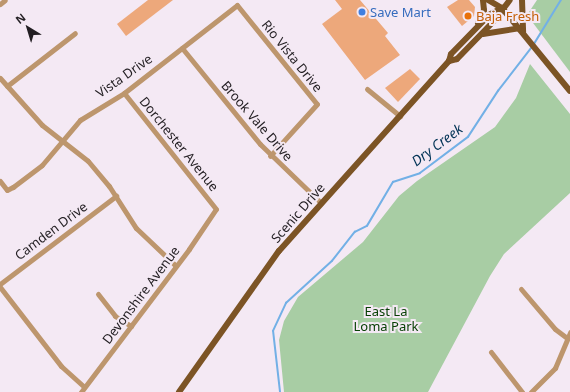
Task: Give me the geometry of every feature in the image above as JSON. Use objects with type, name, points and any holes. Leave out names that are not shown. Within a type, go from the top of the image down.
[{"type":"main road","points":[[476,27],[484,10],[483,0]]},
{"type":"main road","points":[[488,0],[502,8],[570,91]]},
{"type":"main road","points":[[501,0],[502,8]]},
{"type":"main road","name":"Scenic Drive","points":[[449,61],[457,60],[482,34],[510,0]]},
{"type":"main road","points":[[522,0],[523,34]]},
{"type":"main road","name":"Scenic Drive","points":[[179,392],[279,252],[449,61],[451,54],[489,14],[502,8]]},
{"type":"main road","points":[[482,34],[519,28]]},
{"type":"street","points":[[0,4],[5,0]]},
{"type":"street","name":"Vista Drive","points":[[0,181],[7,190],[31,174],[80,120],[124,93],[238,5]]},
{"type":"street","name":"Rio Vista Drive","points":[[238,5],[317,104],[270,156]]},
{"type":"street","points":[[7,86],[75,33]]},
{"type":"street","name":"Brook Vale Drive","points":[[182,48],[270,156],[321,204]]},
{"type":"street","points":[[0,78],[33,117],[88,161],[116,196],[146,240],[176,266]]},
{"type":"street","points":[[368,89],[400,116]]},
{"type":"street","name":"Dorchester Avenue","points":[[124,93],[216,209]]},
{"type":"street","name":"Camden Drive","points":[[0,285],[116,196]]},
{"type":"street","name":"Devonshire Avenue","points":[[81,392],[176,266],[216,209]]},
{"type":"street","points":[[0,285],[61,366],[84,387]]},
{"type":"street","points":[[521,289],[555,329],[567,338]]},
{"type":"street","points":[[98,294],[116,316],[131,326]]},
{"type":"street","points":[[531,392],[555,368],[570,332]]},
{"type":"street","points":[[491,352],[522,392]]},
{"type":"green space","points":[[537,0],[570,0],[570,72],[527,15]]},
{"type":"green space","name":"East La Loma Park","points":[[530,64],[570,114],[570,193],[504,254],[490,276],[428,392],[284,392],[279,340],[284,321],[298,297],[363,242],[399,196],[417,181],[495,127],[516,98]]},
{"type":"building","points":[[148,0],[173,0],[126,36],[117,24]]},
{"type":"building","points":[[335,0],[360,0],[388,33],[385,36],[400,55],[365,80],[322,24],[342,9]]},
{"type":"building","points":[[458,0],[469,0],[475,7],[474,16],[462,26],[447,7]]},
{"type":"building","points":[[410,69],[420,79],[398,102],[385,88]]},
{"type":"waterway","name":"Dry Creek","points":[[534,44],[561,0]]},
{"type":"waterway","name":"Dry Creek","points":[[280,392],[273,331],[286,303],[332,261],[355,232],[367,226],[393,182],[420,173],[468,137],[498,91],[532,47]]},
{"type":"place","name":"Save Mart","points":[[362,12]]},
{"type":"place","name":"Baja Fresh","points":[[468,16]]}]
